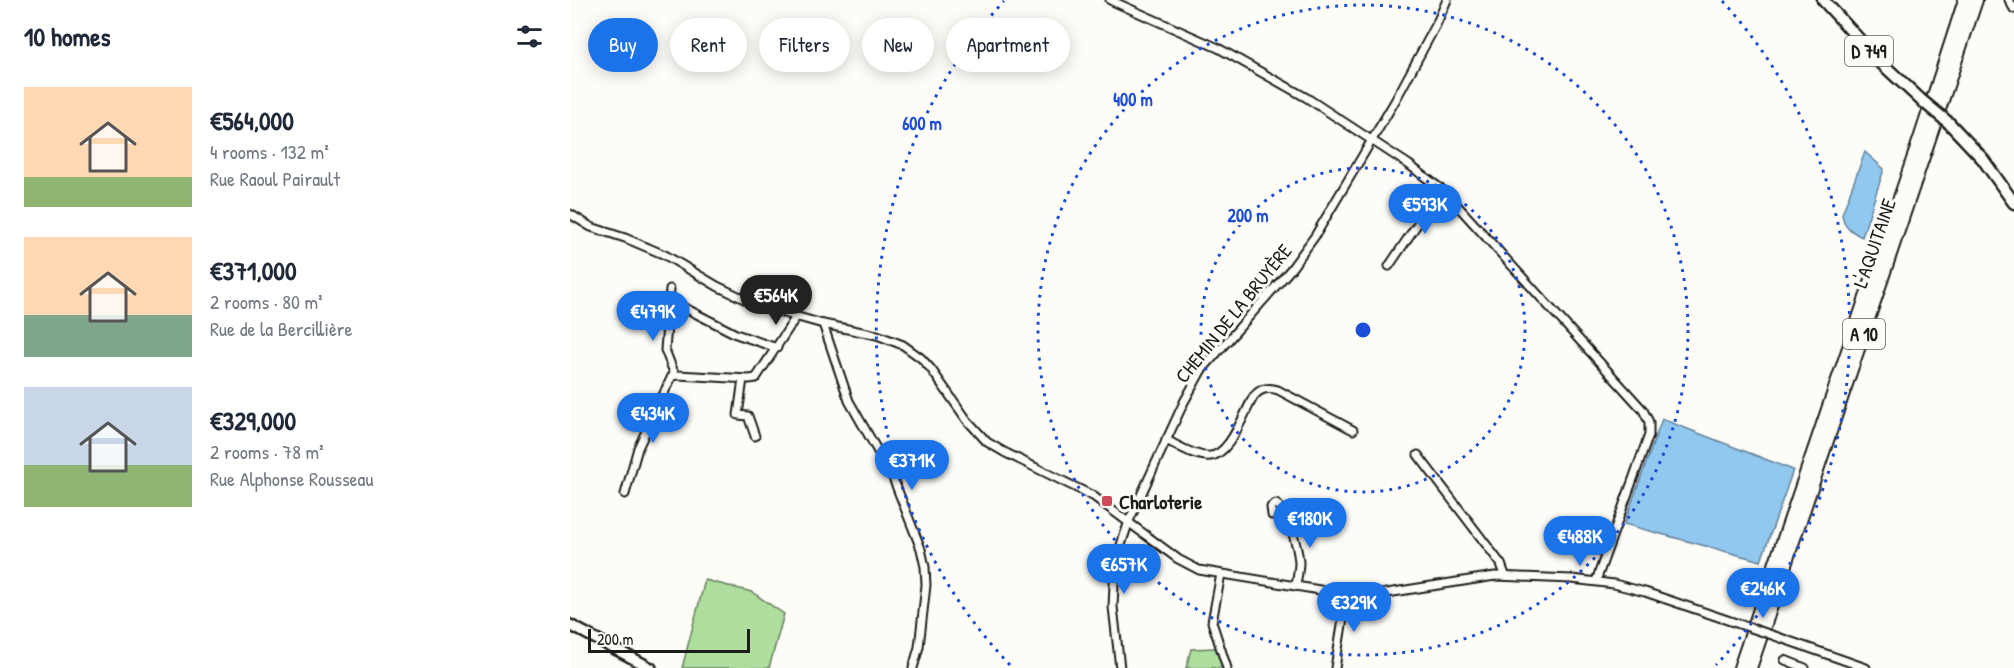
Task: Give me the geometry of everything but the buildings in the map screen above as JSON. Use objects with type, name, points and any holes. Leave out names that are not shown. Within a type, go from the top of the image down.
[{"type":"highway","name":"L'AQUITAINE","points":[[1740,668],[1965,0]]},
{"type":"highway","name":"L'AQUITAINE","points":[[1750,668],[1976,0]]},
{"type":"main road","name":"D 749","points":[[1823,0],[1878,60],[1949,123],[1982,158],[2014,203]]},
{"type":"main road","points":[[570,625],[651,668]]},
{"type":"street","points":[[1110,0],[1239,58],[1373,140],[1441,189],[1647,416],[1649,435],[1596,581]]},
{"type":"street","name":"CHEMIN DE LA BRUYÈRE","points":[[1120,668],[1113,607],[1113,585],[1119,549],[1129,521],[1166,440],[1198,376],[1304,253],[1373,140],[1436,25],[1447,0]]},
{"type":"street","points":[[2009,0],[2014,9]]},
{"type":"street","points":[[1389,266],[1441,189]]},
{"type":"street","points":[[570,214],[591,227],[626,238],[665,255],[747,301],[796,317],[877,335],[903,345],[921,358],[931,369],[967,420],[987,442],[1086,492],[1185,563],[1199,570],[1347,594],[1379,595],[1505,575],[1596,581],[1645,592],[1866,668]]},
{"type":"street","points":[[670,290],[665,350],[675,375]]},
{"type":"street","points":[[669,303],[683,307],[744,338],[777,348]]},
{"type":"street","points":[[625,494],[638,448],[670,379],[675,375],[753,379],[759,376],[796,317]]},
{"type":"street","points":[[823,324],[849,401],[893,478],[924,558],[926,576],[924,603],[919,647],[913,668]]},
{"type":"street","points":[[743,379],[738,415],[748,416],[755,436]]},
{"type":"street","points":[[1166,440],[1198,455],[1211,457],[1217,455],[1226,448],[1254,396],[1261,390],[1269,388],[1278,390],[1353,430]]},
{"type":"street","points":[[1418,455],[1501,564],[1505,575]]},
{"type":"street","points":[[1286,516],[1298,553],[1299,567],[1296,586]]},
{"type":"street","points":[[1221,574],[1212,622],[1227,668]]},
{"type":"street","points":[[1335,668],[1347,594]]},
{"type":"street","points":[[1785,660],[1805,668]]},
{"type":"green space","points":[[705,580],[752,592],[784,614],[769,668],[682,668]]},
{"type":"green space","points":[[1216,648],[1224,668],[1186,668],[1191,649]]},
{"type":"water","points":[[1865,152],[1884,169],[1862,237],[1849,228],[1842,214]]},
{"type":"water","points":[[1662,419],[1793,470],[1761,561],[1624,524]]},
{"type":"place","name":"Charloterie","points":[[1107,501]]}]
